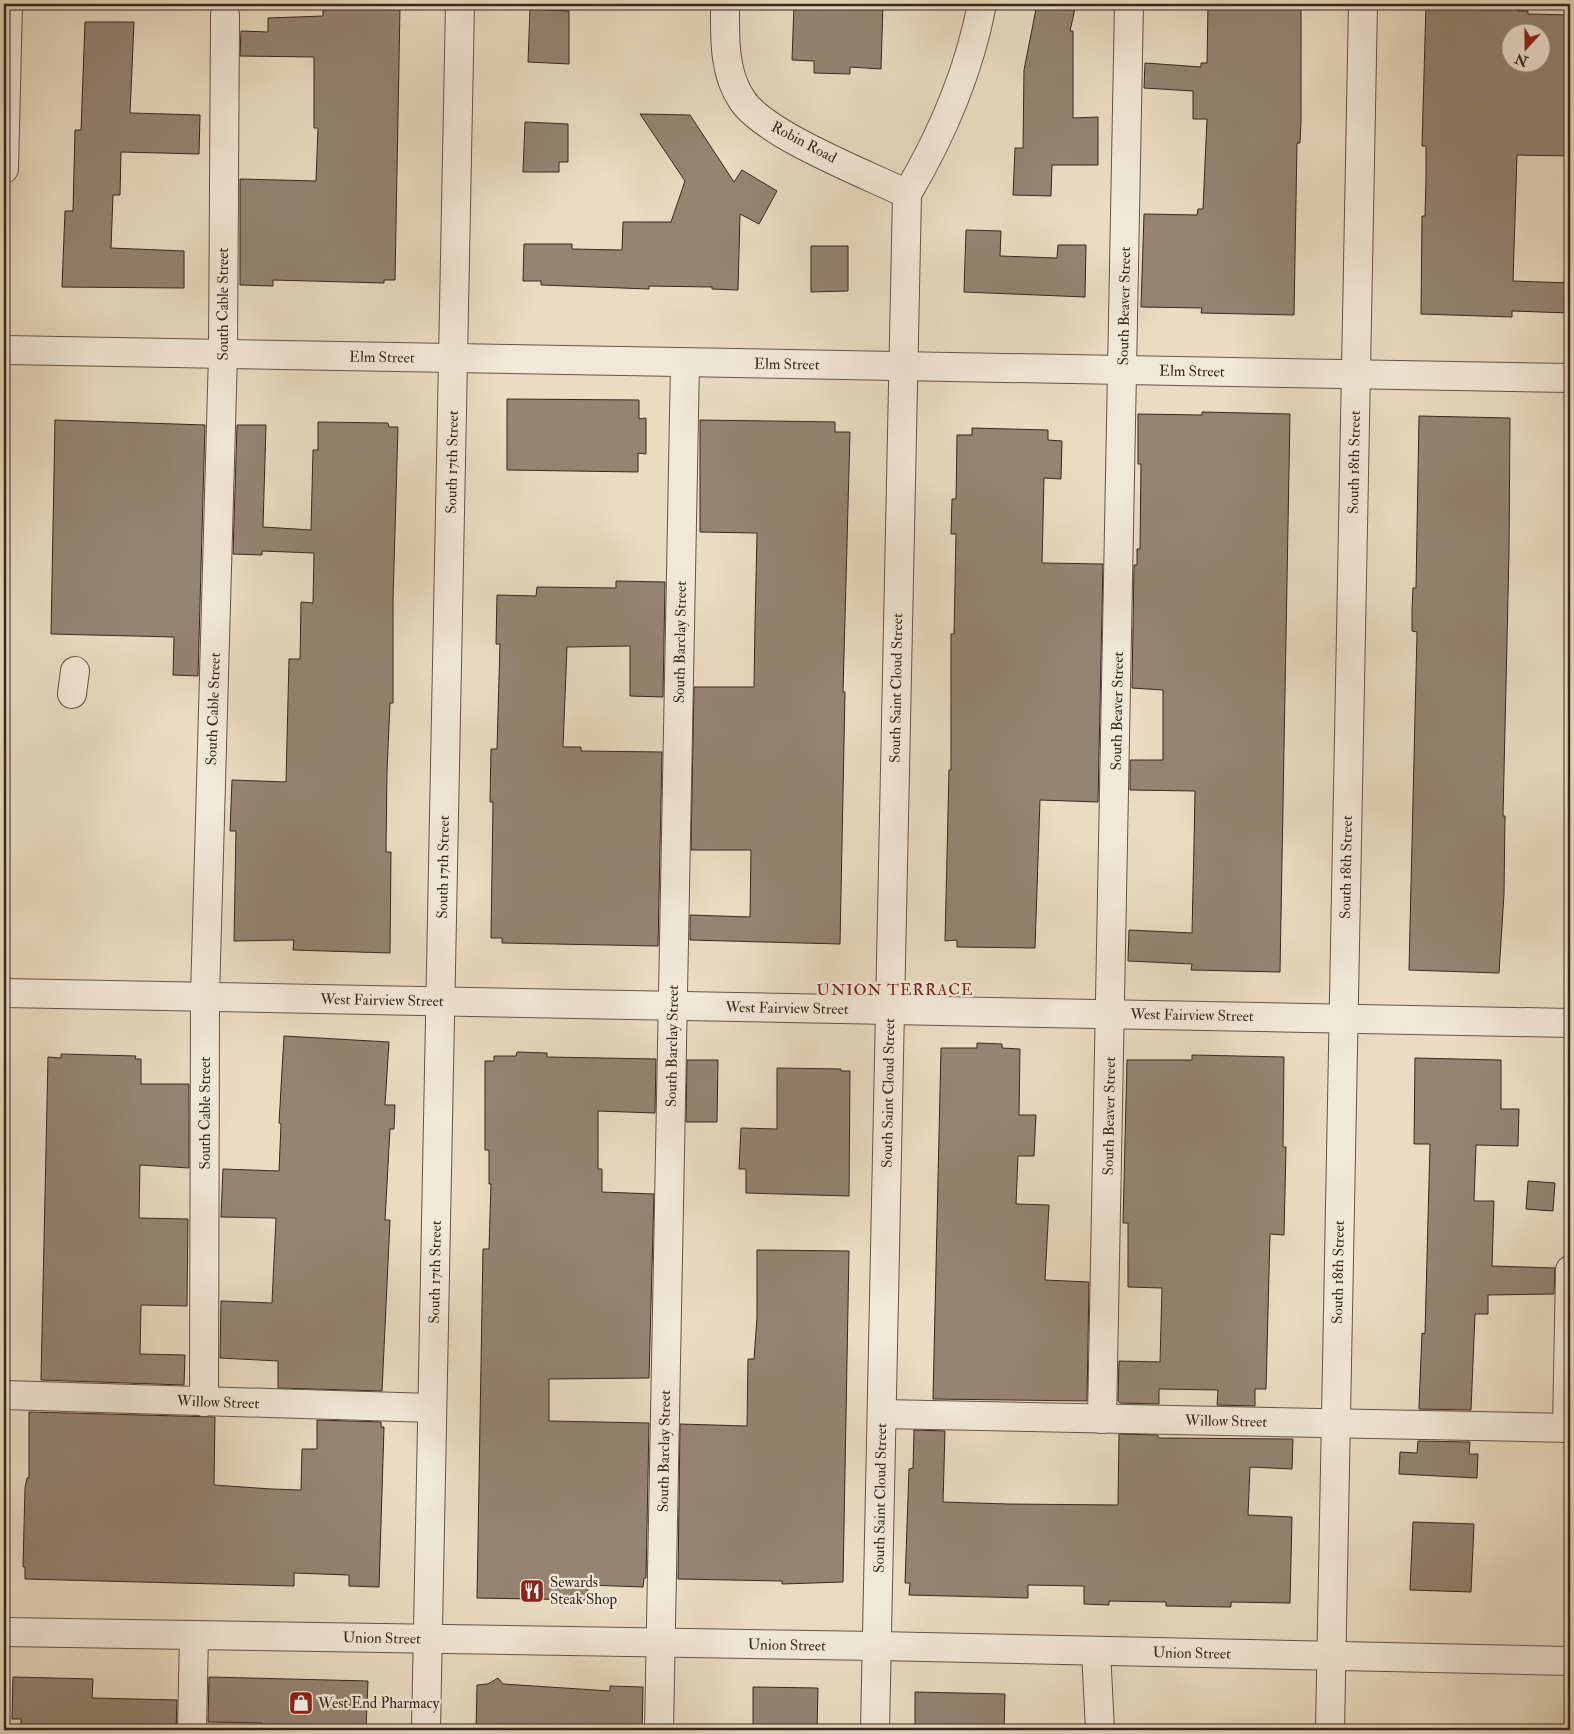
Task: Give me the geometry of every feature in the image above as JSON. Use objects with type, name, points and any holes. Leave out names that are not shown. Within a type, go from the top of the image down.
[{"type":"street","points":[[4,169],[8,4]]},
{"type":"street","name":"South 17th Street","points":[[426,1730],[460,4]]},
{"type":"street","name":"Robin Road","points":[[725,4],[725,45],[730,74],[742,101],[765,122],[798,142],[907,194]]},
{"type":"street","points":[[907,194],[929,157],[957,96],[976,38],[982,4]]},
{"type":"street","name":"South Beaver Street","points":[[1102,1419],[1129,4]]},
{"type":"street","name":"South 18th Street","points":[[1330,1730],[1363,4]]},
{"type":"street","name":"South Cable Street","points":[[204,1402],[205,997],[223,354],[225,16]]},
{"type":"street","name":"South Saint Cloud Street","points":[[875,1730],[907,194]]},
{"type":"street","name":"Elm Street","points":[[4,350],[1570,378]]},
{"type":"street","name":"South Barclay Street","points":[[659,1730],[685,363]]},
{"type":"street","name":"West Fairview Street","points":[[4,993],[1570,1023]]},
{"type":"street","points":[[1569,1428],[1570,1270]]},
{"type":"street","name":"Willow Street","points":[[4,1395],[432,1408]]},
{"type":"street","name":"Willow Street","points":[[882,1414],[1569,1428]]},
{"type":"street","name":"Union Street","points":[[4,1632],[877,1646],[1570,1661]]},
{"type":"street","points":[[192,1730],[194,1635]]},
{"type":"street","points":[[1096,1651],[1100,1730]]},
{"type":"building","points":[[323,4],[388,4],[388,7],[400,7],[395,280],[384,280],[384,283],[273,280],[273,286],[240,285],[240,179],[316,181],[318,128],[314,128],[314,57],[240,56],[241,31],[268,32],[268,18],[323,16]]},
{"type":"building","points":[[794,4],[883,4],[881,69],[850,67],[850,74],[814,73],[814,61],[792,60]]},
{"type":"building","points":[[1037,4],[1076,4],[1070,31],[1073,31],[1073,118],[1098,117],[1098,165],[1052,165],[1051,196],[1013,195],[1015,148],[1023,148],[1024,70]]},
{"type":"building","points":[[1208,4],[1301,4],[1301,121],[1300,143],[1297,143],[1294,315],[1201,313],[1202,308],[1141,307],[1144,214],[1197,215],[1198,209],[1203,209],[1207,119],[1193,119],[1193,91],[1144,88],[1145,63],[1201,67],[1201,63],[1207,63]]},
{"type":"building","points":[[1426,4],[1518,4],[1518,11],[1528,11],[1528,14],[1570,15],[1570,156],[1517,155],[1513,281],[1570,283],[1570,313],[1512,311],[1512,317],[1421,314],[1422,216],[1425,216],[1426,146],[1422,146]]},
{"type":"building","points":[[530,9],[569,11],[569,64],[528,62]]},
{"type":"building","points":[[85,22],[134,22],[130,113],[200,115],[199,154],[121,152],[120,195],[113,195],[111,248],[184,251],[184,288],[62,287],[65,211],[73,211],[75,130],[81,130]]},
{"type":"building","points":[[640,114],[690,115],[734,182],[742,170],[777,191],[759,224],[740,214],[738,290],[712,289],[712,287],[649,286],[649,289],[541,285],[541,281],[523,281],[524,244],[572,244],[572,249],[622,250],[623,222],[671,222],[685,181]]},
{"type":"building","points":[[525,122],[568,124],[568,162],[559,162],[559,172],[523,172]]},
{"type":"building","points":[[966,230],[1001,231],[1000,256],[1057,258],[1058,245],[1086,245],[1085,297],[964,292]]},
{"type":"building","points":[[811,246],[848,246],[848,291],[811,292]]},
{"type":"building","points":[[507,399],[639,400],[639,419],[646,418],[646,454],[638,453],[638,472],[507,470]]},
{"type":"building","points":[[1202,412],[1290,414],[1280,972],[1191,970],[1192,964],[1128,961],[1129,930],[1192,933],[1195,791],[1130,790],[1130,760],[1163,760],[1163,690],[1132,688],[1134,565],[1137,565],[1137,549],[1140,549],[1141,464],[1138,464],[1138,414],[1202,415]]},
{"type":"building","points":[[1419,416],[1510,418],[1503,816],[1505,816],[1504,894],[1499,973],[1409,970],[1417,632],[1412,631],[1412,609],[1413,588],[1416,588]]},
{"type":"building","points":[[55,420],[205,425],[198,676],[173,675],[174,637],[51,634]]},
{"type":"building","points":[[700,420],[835,422],[835,432],[850,432],[843,692],[845,692],[840,944],[690,940],[690,915],[750,917],[751,850],[691,850],[694,687],[754,687],[757,533],[700,532]]},
{"type":"building","points":[[318,422],[388,423],[389,427],[398,427],[393,600],[393,703],[390,703],[387,771],[386,852],[391,852],[390,953],[293,950],[294,940],[234,941],[236,831],[230,831],[232,780],[286,782],[289,659],[300,659],[301,602],[313,603],[314,553],[262,551],[262,555],[233,554],[237,425],[266,425],[263,527],[311,530],[313,450],[318,450]]},
{"type":"building","points":[[972,428],[1048,430],[1048,440],[1062,441],[1061,479],[1044,478],[1042,563],[1103,564],[1098,802],[1040,800],[1035,948],[957,947],[957,940],[945,941],[949,770],[951,770],[951,634],[954,634],[956,534],[951,534],[952,499],[956,499],[957,435],[972,435]]},
{"type":"building","points":[[616,581],[665,582],[663,697],[630,696],[630,646],[567,647],[563,747],[581,747],[581,751],[662,752],[658,946],[502,943],[502,938],[491,938],[493,802],[490,802],[491,749],[497,749],[500,644],[496,644],[497,595],[536,596],[537,587],[616,588]]},
{"type":"building","points":[[284,1036],[389,1042],[385,1105],[395,1105],[394,1129],[390,1129],[385,1220],[390,1220],[382,1391],[278,1388],[278,1361],[220,1358],[221,1301],[272,1303],[276,1218],[221,1217],[223,1169],[279,1171],[281,1124],[279,1123]]},
{"type":"building","points":[[977,1043],[1002,1044],[1002,1048],[1020,1049],[1019,1115],[1036,1115],[1034,1156],[1018,1156],[1016,1204],[1049,1205],[1045,1280],[1089,1282],[1087,1401],[933,1399],[941,1048],[977,1048]]},
{"type":"building","points":[[517,1052],[547,1053],[547,1057],[656,1059],[655,1113],[598,1111],[598,1169],[602,1169],[602,1192],[654,1194],[649,1378],[549,1379],[549,1421],[649,1423],[646,1578],[644,1578],[643,1587],[588,1585],[588,1600],[477,1598],[483,1249],[489,1249],[491,1184],[489,1184],[489,1150],[485,1150],[485,1061],[494,1061],[494,1056],[516,1056]]},
{"type":"building","points":[[61,1054],[136,1056],[135,1059],[141,1059],[141,1084],[189,1084],[189,1168],[140,1165],[139,1218],[188,1219],[187,1306],[141,1305],[140,1354],[185,1355],[184,1385],[41,1380],[48,1057],[61,1058]]},
{"type":"building","points":[[1192,1055],[1284,1057],[1283,1147],[1286,1147],[1284,1235],[1270,1234],[1266,1389],[1255,1389],[1255,1406],[1217,1405],[1218,1390],[1159,1389],[1159,1404],[1120,1403],[1118,1401],[1119,1361],[1160,1362],[1162,1288],[1128,1287],[1128,1223],[1123,1223],[1127,1060],[1192,1060]]},
{"type":"building","points":[[1415,1058],[1501,1060],[1501,1109],[1519,1109],[1518,1146],[1476,1145],[1474,1201],[1494,1201],[1492,1266],[1555,1268],[1554,1294],[1488,1295],[1488,1314],[1475,1314],[1471,1410],[1419,1409],[1422,1333],[1425,1334],[1430,1144],[1414,1144]]},
{"type":"building","points":[[687,1060],[718,1060],[717,1122],[686,1122]]},
{"type":"building","points":[[777,1068],[841,1069],[841,1071],[850,1071],[849,1196],[746,1193],[746,1169],[739,1169],[741,1128],[777,1129]]},
{"type":"building","points":[[1528,1181],[1555,1183],[1553,1211],[1526,1209]]},
{"type":"building","points":[[757,1250],[849,1251],[843,1582],[782,1584],[782,1581],[678,1579],[680,1424],[747,1426],[748,1359],[754,1359],[757,1318]]},
{"type":"building","points":[[29,1412],[215,1417],[214,1485],[301,1490],[302,1449],[317,1449],[317,1420],[381,1422],[381,1427],[384,1427],[379,1587],[349,1586],[349,1575],[294,1573],[294,1586],[25,1579],[25,1567],[23,1567],[25,1488],[27,1478],[29,1478]]},
{"type":"building","points":[[914,1430],[945,1431],[943,1502],[1008,1504],[1118,1505],[1119,1434],[1158,1435],[1158,1438],[1293,1439],[1292,1469],[1250,1467],[1248,1515],[1292,1517],[1290,1603],[1231,1602],[1231,1607],[1166,1606],[1166,1602],[1109,1601],[1109,1605],[1084,1604],[1084,1586],[1028,1585],[1028,1598],[909,1595],[910,1583],[905,1583],[909,1469],[913,1468]]},
{"type":"building","points":[[1418,1441],[1470,1442],[1469,1454],[1478,1454],[1477,1478],[1399,1474],[1400,1452],[1417,1453]]},
{"type":"building","points":[[1413,1522],[1474,1524],[1471,1592],[1410,1590]]},
{"type":"building","points":[[13,1677],[93,1679],[92,1698],[177,1700],[176,1730],[21,1730],[21,1719],[12,1719]]},
{"type":"building","name":"West End Pharmacy","points":[[209,1677],[368,1681],[366,1729],[262,1730],[262,1723],[208,1722]]},
{"type":"building","points":[[498,1678],[503,1684],[610,1691],[610,1686],[643,1687],[642,1730],[476,1730],[477,1685],[488,1684]]},
{"type":"building","points":[[753,1687],[818,1688],[817,1730],[753,1729]]},
{"type":"building","points":[[915,1692],[1005,1694],[1004,1730],[915,1730]]},
{"type":"place","name":"Sewards Steak Shop","points":[[532,1591]]},
{"type":"place","name":"West End Pharmacy","points":[[301,1703]]},
{"type":"district","name":"UNION TERRACE","points":[[895,989]]}]
